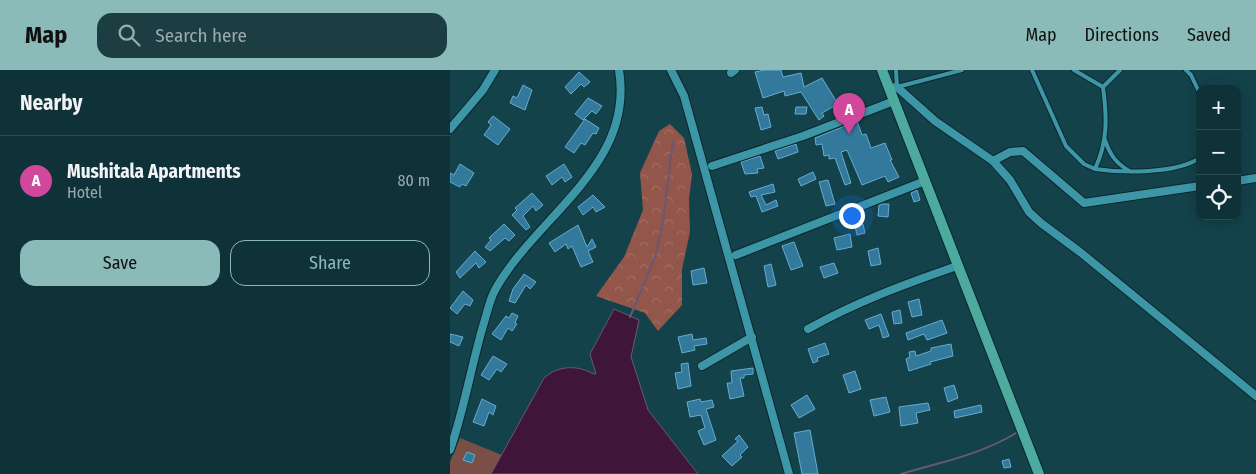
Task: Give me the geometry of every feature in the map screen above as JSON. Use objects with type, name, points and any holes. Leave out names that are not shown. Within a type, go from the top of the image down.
[{"type":"main road","points":[[882,70],[893,87],[894,101],[1039,474]]},
{"type":"street","points":[[450,129],[483,90],[495,70]]},
{"type":"street","points":[[450,450],[478,343],[496,290],[521,254],[601,160],[614,135],[620,109],[621,81],[619,70]]},
{"type":"street","points":[[671,70],[684,96],[789,474]]},
{"type":"street","points":[[893,87],[935,122],[992,161],[1010,180],[1029,212],[1041,223],[1080,252],[1256,396]]},
{"type":"street","points":[[712,166],[803,136],[894,101]]},
{"type":"street","points":[[992,161],[1010,152],[1023,152],[1084,203],[1196,187]]},
{"type":"street","points":[[1241,180],[1256,178]]},
{"type":"street","points":[[736,255],[925,182]]},
{"type":"street","points":[[808,330],[840,311],[882,293],[957,266]]},
{"type":"street","points":[[702,366],[752,337]]},
{"type":"lane","points":[[896,70],[893,87],[962,70]]},
{"type":"lane","points":[[1032,70],[1066,146],[1084,164],[1095,169],[1129,171],[1182,165],[1196,160]]},
{"type":"lane","points":[[1074,70],[1102,87],[1107,118],[1105,140],[1095,169]]},
{"type":"lane","points":[[1102,87],[1120,70]]},
{"type":"lane","points":[[1186,70],[1191,75],[1196,86]]},
{"type":"lane","points":[[1105,140],[1114,159],[1129,171]]},
{"type":"green space","points":[[670,124],[684,138],[692,174],[689,199],[690,232],[682,269],[682,305],[658,331],[645,313],[596,296],[624,257],[643,210],[640,173],[659,131]]},
{"type":"shaded area","points":[[614,309],[639,320],[631,357],[648,410],[698,474],[491,474],[544,378],[553,372],[568,368],[579,368],[596,374],[590,354]]},
{"type":"shaded area","points":[[460,438],[502,455],[491,474],[450,474],[450,462]]},
{"type":"building","points":[[781,70],[783,77],[801,73],[804,87],[822,78],[838,104],[822,113],[824,116],[819,120],[801,92],[785,96],[784,91],[763,98],[755,72]]},
{"type":"building","points":[[579,72],[590,82],[584,87],[581,84],[571,94],[565,87]]},
{"type":"building","points":[[523,85],[532,90],[525,110],[510,103],[513,96],[517,98]]},
{"type":"building","points":[[588,98],[602,106],[596,114],[592,111],[583,120],[575,114]]},
{"type":"building","points":[[854,99],[855,105],[848,108],[846,102]]},
{"type":"building","points":[[762,107],[764,115],[768,114],[771,127],[761,130],[755,108]]},
{"type":"building","points":[[796,107],[807,107],[806,114],[795,114]]},
{"type":"building","points":[[493,116],[510,129],[498,145],[484,135],[491,125],[488,122]]},
{"type":"building","points":[[585,119],[599,128],[585,145],[581,143],[574,153],[565,147]]},
{"type":"building","points":[[857,121],[862,135],[866,134],[871,148],[885,143],[892,160],[890,160],[899,177],[888,182],[885,176],[862,185],[847,150],[841,152],[851,183],[845,185],[835,158],[829,159],[829,155],[824,156],[822,144],[816,145],[815,138]]},
{"type":"building","points":[[796,144],[798,152],[778,159],[775,151]]},
{"type":"building","points":[[760,156],[764,168],[757,169],[758,173],[745,174],[741,162]]},
{"type":"building","points":[[460,164],[474,173],[466,186],[462,184],[460,187],[450,182],[450,173],[454,175]]},
{"type":"building","points":[[564,164],[572,177],[565,182],[562,177],[552,185],[546,176]]},
{"type":"building","points":[[813,172],[816,179],[801,186],[798,179]]},
{"type":"building","points":[[828,180],[835,204],[826,206],[819,182]]},
{"type":"building","points":[[773,184],[775,192],[761,195],[766,205],[776,200],[778,206],[762,212],[756,196],[751,197],[749,192]]},
{"type":"building","points":[[917,190],[920,200],[914,202],[911,193]]},
{"type":"building","points":[[532,193],[543,205],[536,211],[533,206],[523,216],[530,227],[526,230],[512,215],[517,210],[515,208]]},
{"type":"building","points":[[593,195],[605,207],[596,212],[593,207],[583,215],[578,207]]},
{"type":"building","points":[[889,204],[888,217],[878,216],[879,205]]},
{"type":"building","points":[[504,224],[515,235],[509,241],[505,238],[490,251],[485,247],[491,240],[489,238]]},
{"type":"building","points":[[863,224],[865,233],[857,235],[855,226]]},
{"type":"building","points":[[578,225],[587,247],[592,239],[596,247],[588,251],[593,262],[581,267],[572,246],[568,249],[566,244],[555,252],[549,243]]},
{"type":"building","points":[[850,234],[852,247],[837,250],[834,238]]},
{"type":"building","points":[[794,242],[803,266],[791,270],[782,246]]},
{"type":"building","points":[[878,248],[881,264],[871,266],[868,251]]},
{"type":"building","points":[[475,251],[486,262],[479,268],[476,263],[460,278],[456,272]]},
{"type":"building","points":[[834,263],[838,273],[824,278],[820,267]]},
{"type":"building","points":[[771,264],[776,285],[768,287],[764,266]]},
{"type":"building","points":[[704,268],[707,283],[693,285],[691,271]]},
{"type":"building","points":[[524,274],[536,282],[530,289],[526,285],[515,303],[509,301],[513,289]]},
{"type":"building","points":[[463,291],[473,300],[470,306],[465,304],[457,314],[450,308]]},
{"type":"building","points":[[919,299],[922,315],[912,317],[908,302]]},
{"type":"building","points":[[900,310],[902,323],[894,324],[892,312]]},
{"type":"building","points":[[512,313],[518,316],[515,323],[517,324],[512,331],[508,328],[501,340],[492,334],[506,316],[509,318]]},
{"type":"building","points":[[881,314],[889,336],[883,338],[879,325],[869,329],[865,320]]},
{"type":"building","points":[[942,320],[947,333],[927,340],[924,334],[908,340],[906,333]]},
{"type":"building","points":[[450,334],[463,337],[459,346],[450,342]]},
{"type":"building","points":[[692,334],[693,340],[706,338],[707,344],[694,346],[695,350],[682,353],[678,337]]},
{"type":"building","points":[[825,343],[829,354],[817,358],[818,361],[813,363],[808,349]]},
{"type":"building","points":[[951,344],[953,356],[930,362],[931,364],[909,371],[906,359],[910,357],[909,352],[915,351],[916,356],[931,351],[931,348]]},
{"type":"building","points":[[493,356],[507,364],[501,372],[497,369],[489,380],[481,375]]},
{"type":"building","points":[[688,363],[691,386],[678,389],[675,373],[682,372],[681,364]]},
{"type":"building","points":[[753,368],[753,374],[744,375],[744,378],[740,378],[744,396],[730,399],[727,383],[732,383],[731,371]]},
{"type":"building","points":[[855,371],[861,389],[849,393],[843,375]]},
{"type":"building","points":[[954,385],[958,398],[948,402],[944,388]]},
{"type":"building","points":[[807,395],[815,409],[799,418],[791,405]]},
{"type":"building","points":[[886,397],[890,412],[874,416],[870,400]]},
{"type":"building","points":[[482,399],[496,406],[493,415],[489,412],[484,426],[473,422]]},
{"type":"building","points":[[700,399],[701,402],[712,400],[714,407],[706,409],[716,440],[704,445],[698,431],[705,428],[701,415],[690,417],[687,402]]},
{"type":"building","points":[[928,403],[930,410],[916,413],[918,423],[901,426],[899,407]]},
{"type":"building","points":[[981,405],[982,412],[955,418],[954,411]]},
{"type":"building","points":[[810,430],[818,474],[802,474],[794,433]]},
{"type":"building","points":[[739,435],[748,447],[740,455],[742,457],[732,466],[722,456],[738,441],[735,439]]},
{"type":"building","points":[[467,452],[475,455],[472,463],[463,460]]},
{"type":"building","points":[[1009,459],[1011,467],[1004,468],[1002,461]]},
{"type":"waterway","points":[[630,317],[655,257],[663,222],[673,141]]},
{"type":"waterway","points":[[901,474],[974,452],[1002,441],[1016,433]]},
{"type":"place","name":"Mushitala Apartments","points":[[849,134]]}]
